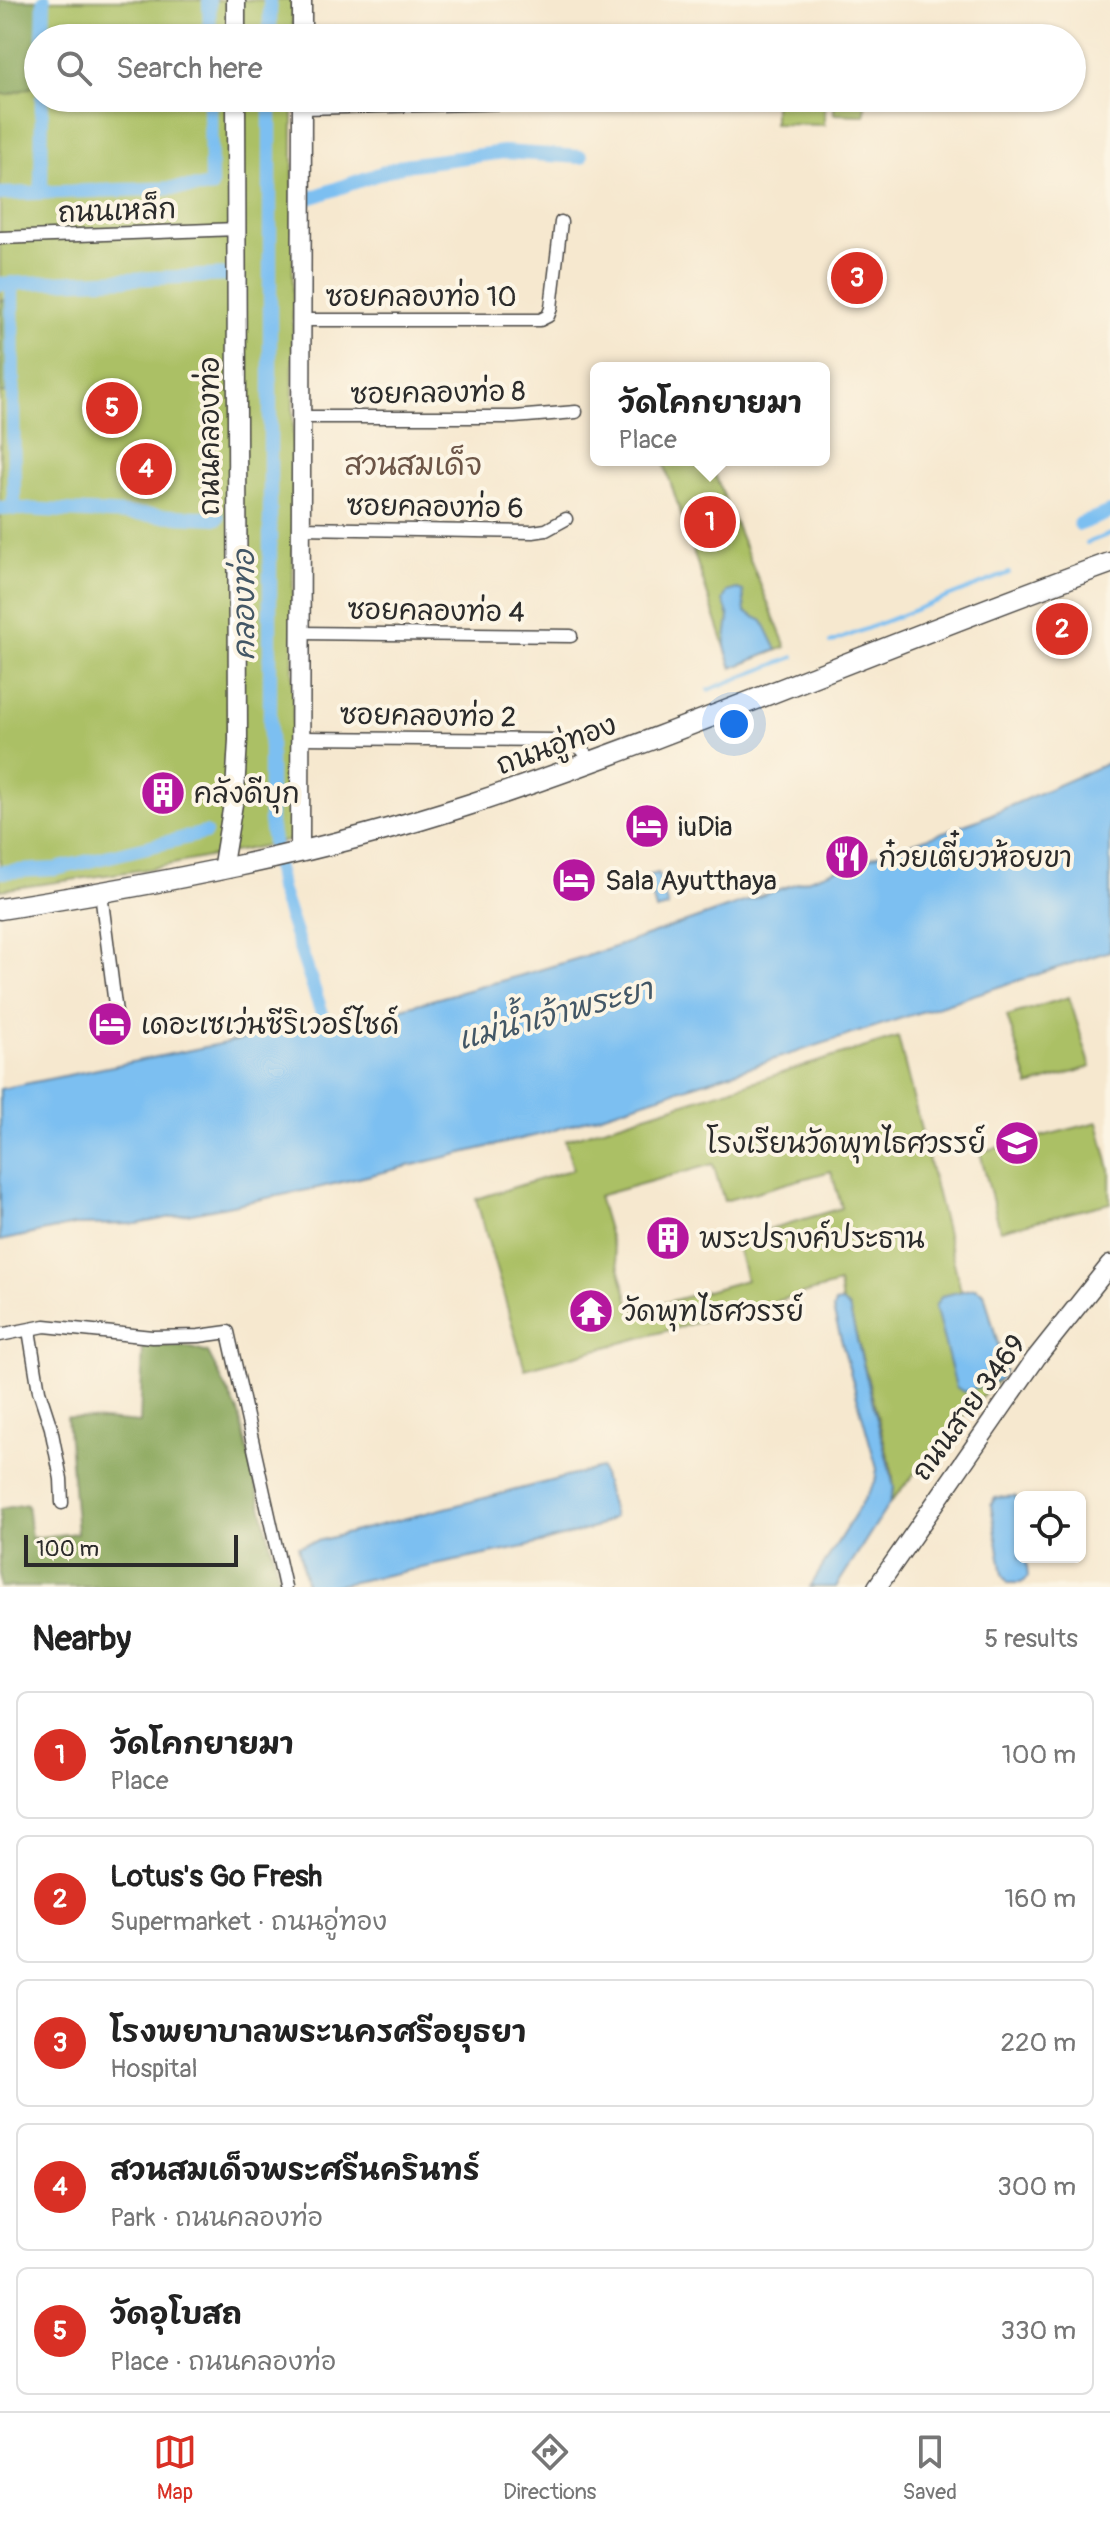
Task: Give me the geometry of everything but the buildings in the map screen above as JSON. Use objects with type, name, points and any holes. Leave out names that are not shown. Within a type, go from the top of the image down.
[{"type":"main road","name":"ถนนอู่ทอง","points":[[0,909],[222,870],[469,804],[592,761],[1110,563]]},
{"type":"street","points":[[236,0],[236,24]]},
{"type":"street","points":[[302,0],[302,24]]},
{"type":"street","name":"ถนนคลองท่อ","points":[[222,870],[235,792],[238,740],[236,112]]},
{"type":"street","points":[[295,852],[300,738],[302,112]]},
{"type":"street","name":"ซอยคลองท่อ 10","points":[[301,320],[540,320],[548,316],[551,308],[561,222]]},
{"type":"street","name":"ถนนเหล็ก","points":[[0,238],[237,229]]},
{"type":"street","name":"ซอยคลองท่อ 8","points":[[301,417],[514,417],[576,412]]},
{"type":"street","name":"ซอยคลองท่อ 6","points":[[300,528],[533,532],[546,530],[566,519]]},
{"type":"street","name":"ซอยคลองท่อ 4","points":[[300,633],[571,636]]},
{"type":"street","name":"ซอยคลองท่อ 2","points":[[300,738],[556,740],[577,744],[592,761]]},
{"type":"street","points":[[101,893],[116,1013]]},
{"type":"street","name":"ถนนสาย 3469","points":[[877,1587],[1036,1358],[1110,1265]]},
{"type":"street","points":[[0,1335],[63,1326],[152,1337],[228,1332],[285,1587]]},
{"type":"street","points":[[29,1330],[39,1391],[51,1428],[61,1479],[62,1503]]},
{"type":"green space","points":[[0,0],[292,0],[293,24],[24,24],[24,112],[293,112],[293,840],[148,869],[0,890]]},
{"type":"green space","points":[[0,0],[46,0],[47,24],[24,24],[24,90],[7,95],[0,93]]},
{"type":"green space","points":[[774,112],[824,112],[824,125],[774,124]]},
{"type":"green space","points":[[834,112],[865,112],[865,115]]},
{"type":"green space","points":[[0,300],[16,301],[10,394],[0,393]]},
{"type":"green space","points":[[665,466],[711,466],[786,647],[732,668]]},
{"type":"green space","points":[[1069,997],[1091,1067],[1029,1086],[1007,1016]]},
{"type":"green space","points":[[898,1037],[961,1291],[975,1288],[984,1293],[1005,1370],[889,1504],[894,1487],[892,1471],[849,1308],[842,1302],[839,1284],[525,1369],[476,1199],[573,1169],[565,1140]],"holes":[[[713,1164],[724,1201],[831,1171],[842,1208],[735,1239],[746,1280],[632,1312],[598,1196]]]},
{"type":"green space","points":[[1098,1122],[1110,1170],[1110,1203],[1000,1230],[980,1152]]},
{"type":"green space","points":[[143,1345],[188,1347],[208,1353],[238,1411],[281,1587],[0,1587],[0,1509],[27,1504],[31,1538],[77,1533],[67,1417],[140,1423]]},
{"type":"water","points":[[743,591],[745,612],[763,621],[777,650],[732,668],[725,647],[729,617],[723,600],[727,592]]},
{"type":"water","name":"แม่น้ำเจ้าพระยา","points":[[1110,762],[1110,951],[542,1134],[317,1188],[137,1224],[74,1225],[0,1241],[0,1089],[308,1026],[366,1018],[519,976],[606,950],[978,820]]},
{"type":"water","points":[[658,873],[668,907],[656,910],[647,876]]},
{"type":"water","points":[[975,1288],[984,1293],[1005,1370],[999,1380],[964,1392],[956,1387],[935,1306],[942,1296]]},
{"type":"water","points":[[842,1302],[849,1308],[894,1487],[889,1504],[836,1587],[810,1587],[875,1482],[877,1469],[833,1310],[835,1303]]},
{"type":"water","points":[[601,1468],[614,1517],[594,1528],[529,1546],[328,1587],[307,1587],[298,1546]]},
{"type":"water","points":[[1014,1496],[1014,1563],[1027,1563],[1028,1577],[1021,1583],[1008,1583],[1003,1575],[991,1505],[995,1498]]},
{"type":"waterway","points":[[43,24],[44,0]]},
{"type":"waterway","points":[[209,0],[210,24]]},
{"type":"waterway","name":"คลองท่อ","points":[[270,0],[270,24]]},
{"type":"waterway","points":[[41,193],[42,112]]},
{"type":"waterway","points":[[0,194],[211,187],[210,112]]},
{"type":"waterway","name":"คลองท่อ","points":[[270,112],[270,822],[280,889],[331,1040]]},
{"type":"waterway","points":[[310,198],[404,165],[504,152],[581,157]]},
{"type":"waterway","points":[[0,284],[231,275]]},
{"type":"waterway","points":[[12,283],[14,509]]},
{"type":"waterway","points":[[0,508],[218,518]]},
{"type":"waterway","points":[[1080,524],[1110,512]]},
{"type":"waterway","points":[[1087,543],[1110,534]]},
{"type":"waterway","points":[[830,643],[1009,573]]},
{"type":"waterway","points":[[708,690],[794,657]]},
{"type":"waterway","points":[[0,872],[56,869],[205,833]]},
{"type":"place","name":"โรงพยาบาลพระนครศรีอยุธยา","points":[[857,278]]},
{"type":"place","name":"วัดอุโบสถ","points":[[112,408]]},
{"type":"place","name":"สวนสมเด็จพระศรีนครินทร์","points":[[146,469]]},
{"type":"place","name":"วัดโคกยายมา","points":[[710,522]]},
{"type":"place","name":"Lotus's Go Fresh","points":[[1062,629]]},
{"type":"place","name":"คลังดีบุก","points":[[163,793]]},
{"type":"place","name":"iuDia","points":[[647,826]]},
{"type":"place","name":"ก๋วยเตี๋ยวห้อยขา","points":[[847,857]]},
{"type":"place","name":"Sala Ayutthaya","points":[[574,880]]},
{"type":"place","name":"เดอะเซเว่นซีริเวอร์ไซด์","points":[[110,1024]]},
{"type":"place","name":"โรงเรียนวัดพุทไธศวรรย์","points":[[1017,1143]]},
{"type":"place","name":"พระปรางค์ประธาน","points":[[668,1238]]},
{"type":"place","name":"วัดพุทไธศวรรย์","points":[[591,1311]]},
{"type":"district","name":"สวนสมเด็จ","points":[[413,465]]}]
